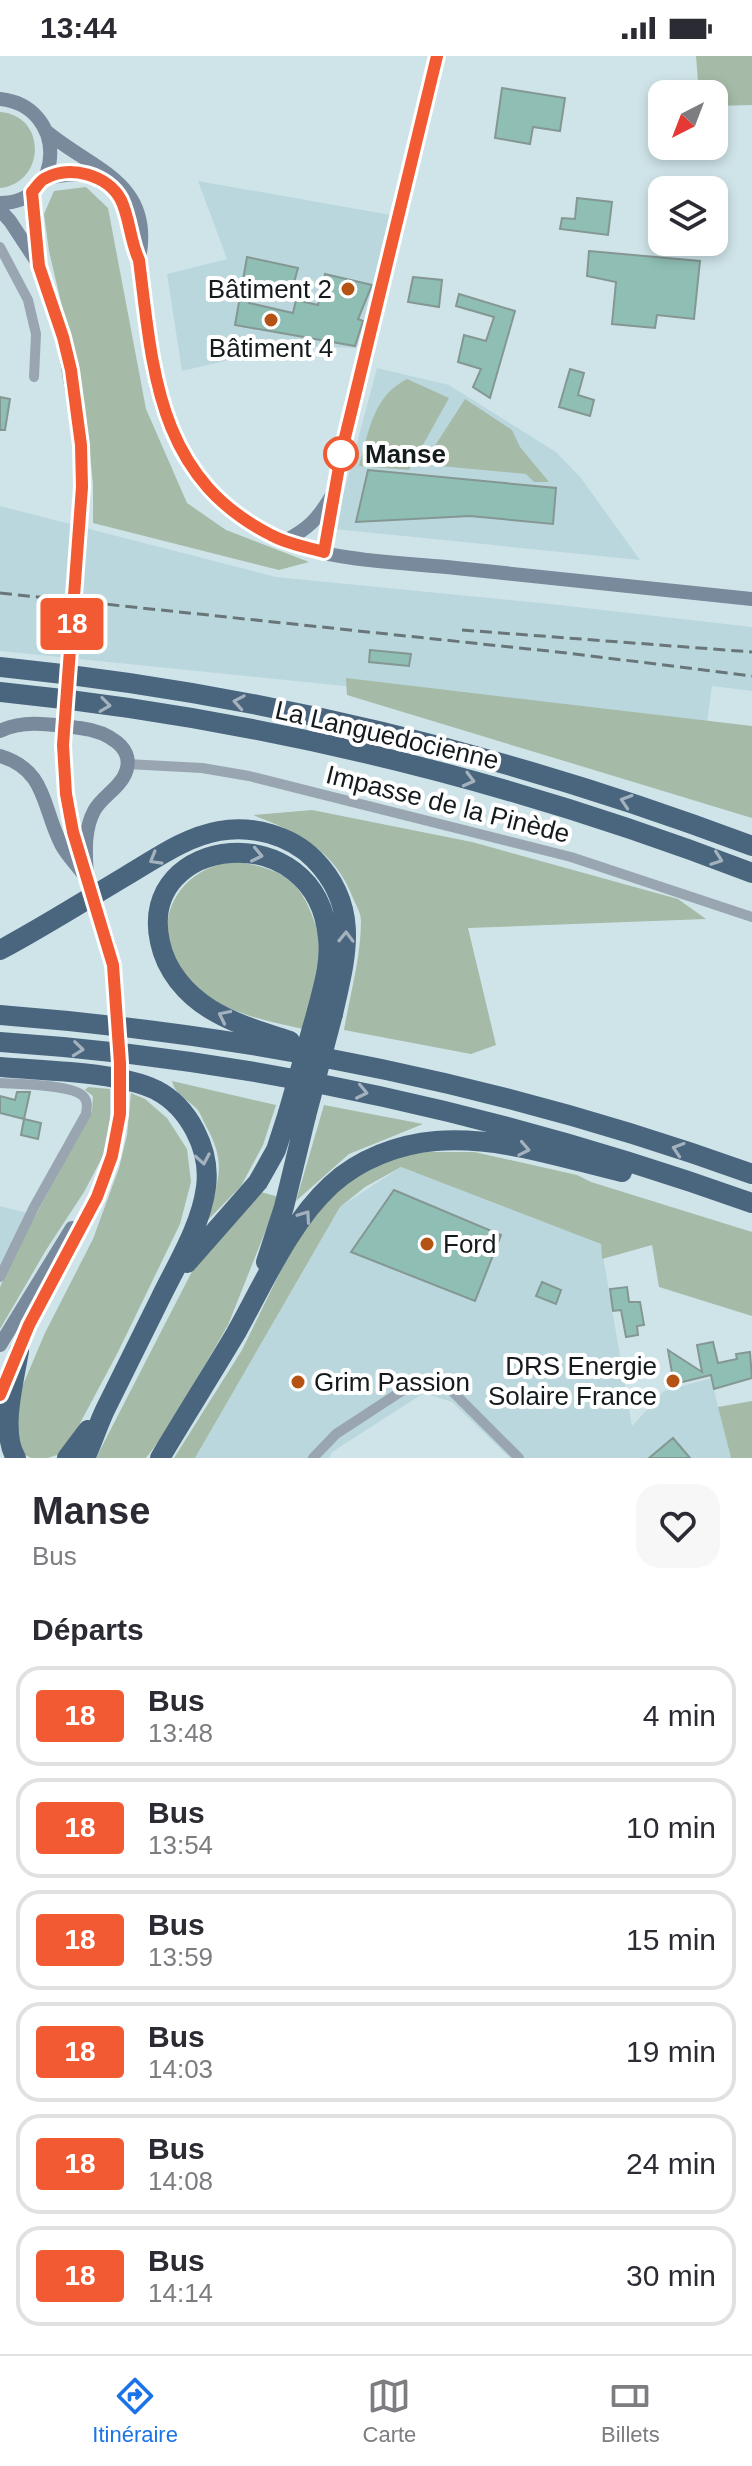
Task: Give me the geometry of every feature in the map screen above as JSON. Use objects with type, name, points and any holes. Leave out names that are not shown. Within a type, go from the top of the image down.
[{"type":"highway","name":"La Languedocienne","points":[[0,667],[157,688],[336,721],[541,775],[752,846]]},
{"type":"highway","name":"La Languedocienne","points":[[0,692],[189,718],[390,760],[583,814],[752,873]]},
{"type":"highway","points":[[0,950],[189,841],[229,829],[265,832],[285,839],[307,853],[326,873],[341,900],[347,923],[347,945],[297,1114],[284,1207],[250,1307]]},
{"type":"highway","points":[[325,1012],[327,925],[316,897],[298,875],[272,858],[235,852],[208,857],[177,877],[160,905],[158,930],[168,966],[187,991],[211,1010],[241,1024],[350,1062]]},
{"type":"highway","points":[[0,1015],[164,1031],[350,1062],[467,1087],[562,1113],[752,1174]]},
{"type":"highway","points":[[0,1042],[198,1064],[372,1094],[572,1144],[748,1202]]},
{"type":"highway","points":[[0,1067],[104,1077],[153,1089],[178,1107],[197,1134],[204,1157],[204,1197],[185,1248],[104,1412],[85,1458]]},
{"type":"highway","points":[[161,1297],[199,1247],[258,1182],[297,1114]]},
{"type":"highway","points":[[160,1458],[198,1400],[286,1244],[322,1194],[360,1164],[398,1148],[434,1141],[485,1143],[565,1158],[748,1202]]},
{"type":"highway","points":[[9,1348],[6,1430],[10,1450],[16,1458]]},
{"type":"highway","points":[[67,1458],[104,1412]]},
{"type":"street","points":[[324,552],[334,492],[437,56]]},
{"type":"street","points":[[0,203],[20,199],[32,192],[44,179],[50,164],[51,148],[42,123],[28,108],[1,98]]},
{"type":"street","points":[[47,132],[108,171],[131,196],[138,215],[142,243],[139,260]]},
{"type":"street","points":[[44,179],[74,172],[96,177],[106,182],[122,202],[139,260],[153,371],[163,409],[175,440],[208,486],[233,512],[285,541],[346,557],[752,599]]},
{"type":"street","points":[[0,1394],[9,1348],[29,1325],[88,1216],[103,1181],[112,1156],[120,1114],[116,992],[109,945],[68,811],[63,745],[82,487],[81,445],[63,337],[39,266],[32,192]]},
{"type":"street","points":[[0,210],[39,266]]},
{"type":"street","points":[[0,247],[28,300],[36,334],[34,377]]},
{"type":"street","points":[[285,541],[304,531],[319,516],[334,492]]},
{"type":"street","points":[[0,731],[29,723],[107,733],[122,745],[127,764],[123,778],[93,812],[87,838],[87,879]]},
{"type":"street","points":[[0,756],[24,766],[38,784],[61,845],[87,879]]},
{"type":"street","name":"Impasse de la Pinède","points":[[127,764],[202,768],[249,776],[571,857],[752,917]]},
{"type":"street","points":[[0,1083],[75,1091],[85,1099],[87,1106],[86,1114],[34,1207],[0,1277]]},
{"type":"street","points":[[313,1458],[336,1434],[411,1385],[432,1380],[448,1387],[519,1458]]},
{"type":"shaded area","points":[[198,181],[391,215],[378,289],[357,348],[289,346],[182,371],[167,274],[227,259]]},
{"type":"shaded area","points":[[377,368],[449,385],[556,452],[581,478],[640,560],[334,529]]},
{"type":"shaded area","points":[[0,506],[276,577],[752,627],[752,691],[712,686],[707,723],[0,651]]},
{"type":"shaded area","points":[[401,1167],[601,1244],[632,1426],[664,1391],[711,1378],[731,1458],[510,1458],[452,1402],[424,1393],[332,1452],[329,1458],[195,1458],[340,1207]]},
{"type":"shaded area","points":[[0,1206],[27,1213],[0,1267]]},
{"type":"green space","points":[[696,56],[752,56],[752,105],[728,106],[728,80],[698,80]]},
{"type":"green space","points":[[0,112],[15,116],[26,124],[33,136],[35,149],[33,163],[26,174],[15,183],[0,188]]},
{"type":"green space","points":[[86,187],[108,208],[146,409],[187,503],[226,530],[309,562],[279,570],[93,523],[93,484],[85,405],[49,251],[44,214],[54,191]]},
{"type":"green space","points":[[407,379],[449,398],[409,470],[359,466],[380,405],[396,386]]},
{"type":"green space","points":[[465,399],[512,430],[520,447],[549,482],[534,482],[526,474],[429,465],[427,458]]},
{"type":"green space","points":[[346,678],[752,726],[752,818],[347,695]]},
{"type":"green space","points":[[312,810],[472,842],[678,899],[706,919],[468,928],[496,1045],[471,1054],[344,1030],[359,948],[361,921],[358,909],[345,881],[325,855],[300,836],[253,815]]},
{"type":"green space","points":[[235,861],[266,868],[288,879],[310,910],[319,937],[322,963],[303,1029],[249,1016],[223,1006],[200,991],[182,973],[172,953],[167,932],[170,912],[178,894],[191,879],[211,868]]},
{"type":"green space","points":[[172,1081],[276,1105],[263,1145],[241,1186],[204,1224],[217,1186],[217,1152],[198,1111],[179,1094]]},
{"type":"green space","points":[[88,1087],[110,1089],[110,1120],[105,1152],[0,1329],[0,1287],[92,1111],[93,1096],[85,1090]]},
{"type":"green space","points":[[131,1093],[145,1099],[167,1118],[187,1149],[191,1182],[180,1224],[70,1442],[57,1455],[31,1458],[22,1453],[13,1425],[22,1387],[45,1333],[93,1239],[119,1168],[127,1135]]},
{"type":"green space","points":[[324,1105],[423,1124],[349,1154],[296,1201]]},
{"type":"green space","points":[[418,1152],[474,1152],[577,1175],[752,1232],[752,1316],[659,1287],[652,1245],[602,1259],[601,1244],[401,1167],[365,1187],[340,1207],[195,1458],[174,1458],[242,1350],[288,1256],[304,1231],[338,1189],[394,1158]]},
{"type":"green space","points":[[261,1192],[279,1197],[228,1325],[168,1429],[146,1458],[96,1458],[201,1254]]},
{"type":"green space","points":[[752,1401],[752,1458],[731,1458],[718,1407]]},
{"type":"building","points":[[502,88],[565,98],[560,131],[533,127],[530,144],[495,138]]},
{"type":"building","points":[[577,198],[612,202],[608,235],[560,229],[562,218],[575,219]]},
{"type":"building","points":[[589,251],[700,261],[694,319],[657,315],[655,328],[612,324],[616,282],[587,276]]},
{"type":"building","points":[[247,257],[298,268],[292,290],[253,282],[249,303],[293,313],[296,300],[318,305],[325,274],[372,285],[358,319],[363,321],[355,346],[235,325]]},
{"type":"building","points":[[413,277],[442,280],[439,307],[408,302]]},
{"type":"building","points":[[459,294],[515,311],[490,398],[473,387],[481,369],[458,362],[464,335],[486,341],[494,317],[456,306]]},
{"type":"building","points":[[570,369],[584,373],[578,395],[594,400],[590,416],[559,407]]},
{"type":"building","points":[[0,397],[10,399],[5,430],[0,430]]},
{"type":"building","points":[[368,470],[556,488],[553,524],[470,516],[356,522]]},
{"type":"building","points":[[370,650],[411,654],[409,666],[369,662]]},
{"type":"building","points":[[17,1092],[30,1092],[24,1119],[0,1113],[0,1096],[15,1100]]},
{"type":"building","points":[[24,1119],[41,1123],[38,1139],[21,1135]]},
{"type":"building","name":"Ford","points":[[394,1190],[501,1235],[475,1301],[351,1252]]},
{"type":"building","points":[[542,1282],[561,1290],[556,1304],[536,1296]]},
{"type":"building","points":[[627,1287],[629,1302],[640,1302],[644,1325],[637,1326],[638,1335],[626,1337],[621,1310],[613,1311],[610,1289]]},
{"type":"building","points":[[713,1342],[718,1363],[737,1359],[736,1354],[750,1352],[752,1378],[714,1389],[711,1375],[674,1384],[668,1350],[702,1372],[697,1345]]},
{"type":"building","points":[[673,1438],[690,1458],[649,1458]]},
{"type":"railway","points":[[0,593],[567,653],[752,676]]},
{"type":"railway","points":[[462,630],[752,652]]},
{"type":"bus line","name":"18","points":[[0,1395],[29,1325],[97,1197],[112,1156],[120,1114],[113,965],[73,832],[63,772],[82,487],[81,445],[71,370],[39,266],[32,192],[44,179],[74,172],[96,177],[116,192],[122,202],[132,245],[139,260],[153,371],[175,440],[208,486],[233,512],[272,536],[324,552],[342,450],[437,56]]},
{"type":"place","name":"Bâtiment 2","points":[[348,289]]},
{"type":"place","name":"Bâtiment 4","points":[[271,320]]},
{"type":"place","name":"Manse","points":[[341,454]]},
{"type":"place","name":"Ford","points":[[427,1244]]},
{"type":"place","name":"DRS Energie Solaire France","points":[[673,1381]]},
{"type":"place","name":"Grim Passion","points":[[298,1382]]}]
